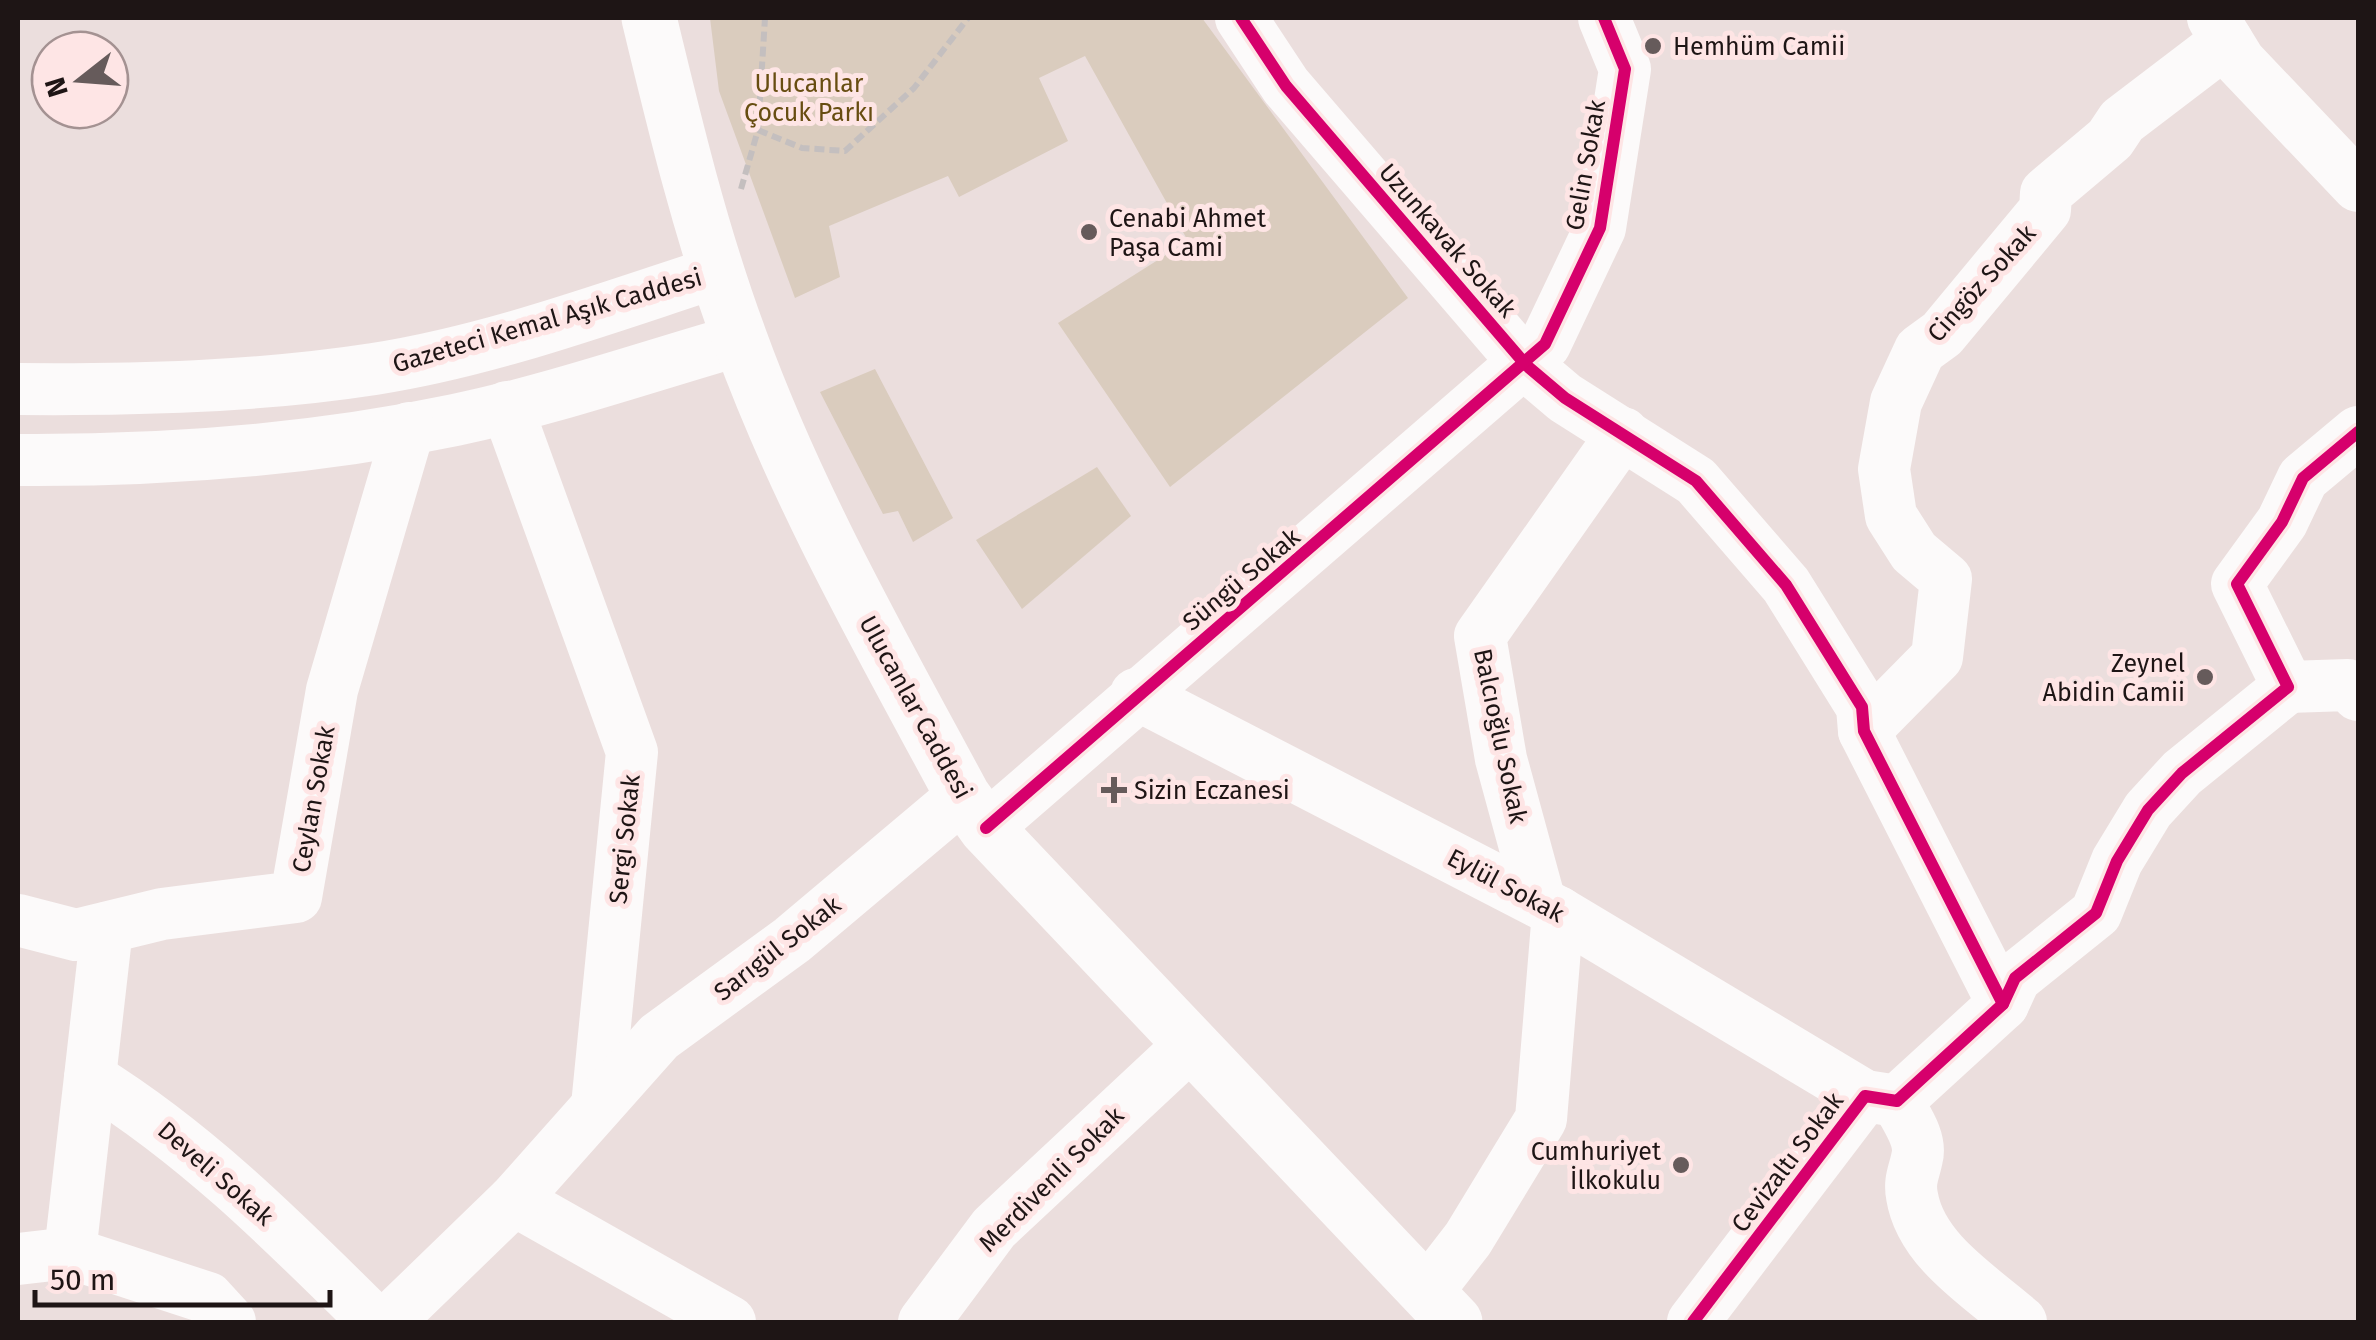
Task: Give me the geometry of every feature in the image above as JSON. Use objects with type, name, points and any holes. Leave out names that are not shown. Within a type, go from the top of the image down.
[{"type":"main road","name":"Ulucanlar Caddesi","points":[[657,31],[683,162],[740,340],[787,456],[846,579],[975,812],[1441,1307]]},
{"type":"street","name":"Uzunkavak Sokak","points":[[1241,18],[1286,86],[1526,366],[1565,398],[1696,481],[1786,586],[1862,707],[1864,731],[2003,1004]]},
{"type":"street","name":"Gelin Sokak","points":[[1526,366],[1545,344],[1600,228],[1626,69],[1604,18]]},
{"type":"street","points":[[2220,29],[2240,62],[2358,186]]},
{"type":"street","name":"Cingöz Sokak","points":[[1864,731],[1936,658],[1946,579],[1914,552],[1890,516],[1884,469],[1896,402],[1920,350],[1942,334],[2044,210],[2046,192],[2110,138],[2122,121],[2220,29]]},
{"type":"street","name":"Gazeteci Kemal Aşık Caddesi","points":[[18,389],[131,390],[374,369],[483,344],[717,272]]},
{"type":"street","points":[[18,460],[219,453],[409,428],[508,407],[740,340]]},
{"type":"street","name":"Süngü Sokak","points":[[975,812],[1136,694],[1526,366]]},
{"type":"street","name":"Sergi Sokak","points":[[508,407],[632,752],[598,1106]]},
{"type":"street","name":"Ceylan Sokak","points":[[18,920],[76,935],[162,914],[296,898],[332,690],[409,428]]},
{"type":"street","points":[[2358,432],[2303,478],[2282,522],[2238,584],[2288,686],[2348,685],[2358,695]]},
{"type":"street","name":"Balcıoğlu Sokak","points":[[1441,1307],[1468,1240],[1541,1119],[1550,907],[1501,759],[1480,636],[1623,434]]},
{"type":"street","name":"Cevizaltı Sokak","points":[[1693,1322],[1881,1099],[2003,1004],[2016,978],[2096,912],[2117,860],[2148,810],[2182,773],[2288,686]]},
{"type":"street","name":"Eylül Sokak","points":[[1136,694],[1550,907],[1881,1099]]},
{"type":"street","name":"Sarıgül Sokak","points":[[598,1106],[660,1037],[975,812]]},
{"type":"street","points":[[70,1253],[107,928]]},
{"type":"street","name":"Merdivenli Sokak","points":[[924,1322],[994,1228],[1190,1044]]},
{"type":"street","name":"Develi Sokak","points":[[90,1078],[150,1115],[274,1223],[375,1322]]},
{"type":"street","points":[[1881,1099],[1914,1131],[1918,1155],[1910,1176],[1912,1201],[1939,1249],[2021,1322]]},
{"type":"street","points":[[388,1322],[514,1200],[598,1106]]},
{"type":"street","points":[[514,1200],[730,1322]]},
{"type":"street","points":[[18,1259],[70,1253],[208,1298],[230,1322]]},
{"type":"path","points":[[738,201],[758,130],[765,18]]},
{"type":"path","points":[[758,130],[802,148],[844,151],[914,88],[968,18]]},
{"type":"green space","name":"Ulucanlar Çocuk Parkı","points":[[710,18],[1202,18],[1408,298],[1170,487],[1058,323],[1188,241],[1085,56],[1039,78],[1068,141],[959,197],[948,176],[829,226],[840,277],[795,298],[719,91]]},
{"type":"green space","points":[[875,369],[953,518],[913,542],[898,511],[883,514],[820,392]]},
{"type":"green space","points":[[1097,467],[1131,516],[1022,609],[976,540]]},
{"type":"cycle path","points":[[1241,18],[1286,86],[1526,365],[1565,398],[1696,481],[1786,585],[1862,707],[1864,731],[2003,1004]]},
{"type":"cycle path","points":[[986,828],[1545,344],[1600,228],[1625,69],[1604,18]]},
{"type":"cycle path","points":[[1693,1322],[1865,1096],[1897,1101],[2003,1004],[2015,978],[2096,913],[2117,861],[2148,810],[2182,773],[2288,687],[2237,584],[2282,522],[2303,478],[2358,432]]},
{"type":"place","name":"Hemhüm Camii","points":[[1653,46]]},
{"type":"place","name":"Cenabi Ahmet Paşa Cami","points":[[1089,232]]},
{"type":"place","name":"Zeynel Abidin Camii","points":[[2205,677]]},
{"type":"place","name":"Sizin Eczanesi","points":[[1114,790]]},
{"type":"place","name":"Cumhuriyet İlkokulu","points":[[1681,1165]]}]
